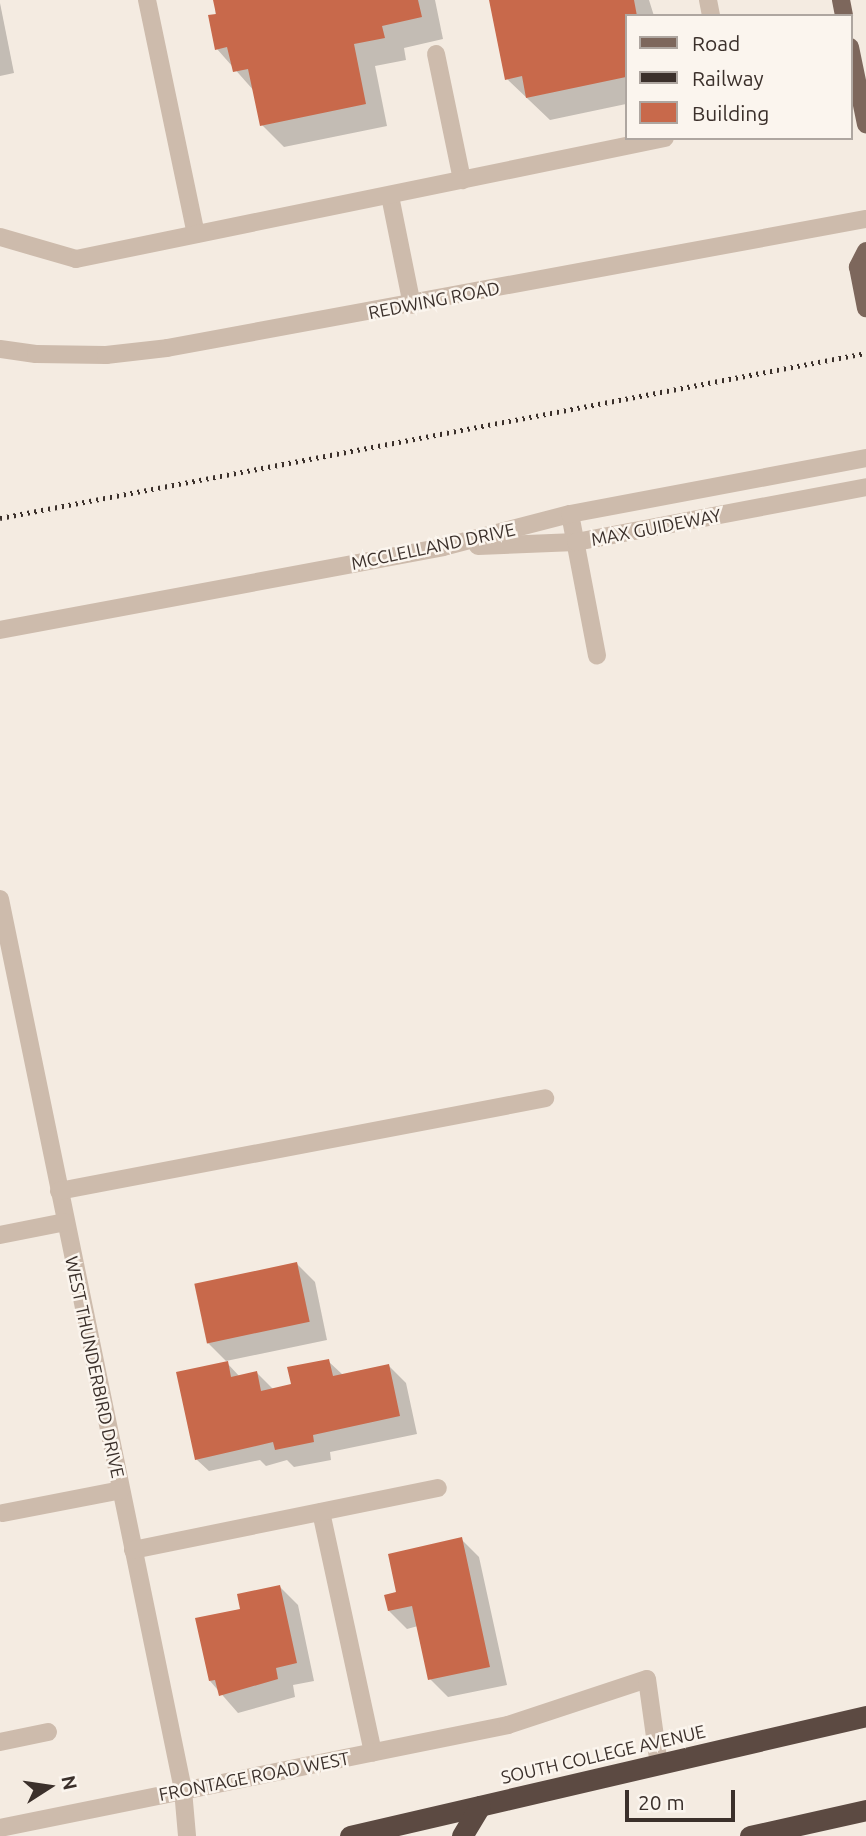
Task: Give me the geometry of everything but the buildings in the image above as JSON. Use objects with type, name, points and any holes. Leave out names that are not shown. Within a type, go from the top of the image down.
[{"type":"highway","name":"SOUTH COLLEGE AVENUE","points":[[351,1836],[866,1717]]},
{"type":"highway","points":[[462,1836],[480,1806]]},
{"type":"highway","points":[[750,1836],[866,1810]]},
{"type":"main road","points":[[852,57],[866,124]]},
{"type":"main road","points":[[866,251],[858,267],[866,308]]},
{"type":"street","points":[[147,0],[196,234]]},
{"type":"street","points":[[436,54],[462,180]]},
{"type":"street","points":[[0,237],[76,259],[655,140]]},
{"type":"street","points":[[390,196],[412,305]]},
{"type":"street","name":"REDWING ROAD","points":[[0,349],[36,354],[106,355],[412,305],[866,219]]},
{"type":"street","name":"MCCLELLAND DRIVE","points":[[0,630],[443,547],[570,514],[866,458]]},
{"type":"street","name":"MAX GUIDEWAY","points":[[443,547],[576,542],[866,487]]},
{"type":"street","points":[[570,514],[597,655]]},
{"type":"street","name":"WEST THUNDERBIRD DRIVE","points":[[0,900],[183,1790],[187,1836]]},
{"type":"street","points":[[60,1191],[545,1098]]},
{"type":"street","points":[[0,1235],[65,1222]]},
{"type":"street","points":[[133,1550],[438,1488]]},
{"type":"street","points":[[3,1513],[121,1490]]},
{"type":"street","points":[[321,1512],[373,1752]]},
{"type":"street","name":"FRONTAGE ROAD WEST","points":[[0,1828],[508,1725],[647,1679],[659,1765]]},
{"type":"street","points":[[0,1742],[48,1732]]},
{"type":"railway","points":[[0,518],[866,353]]}]
